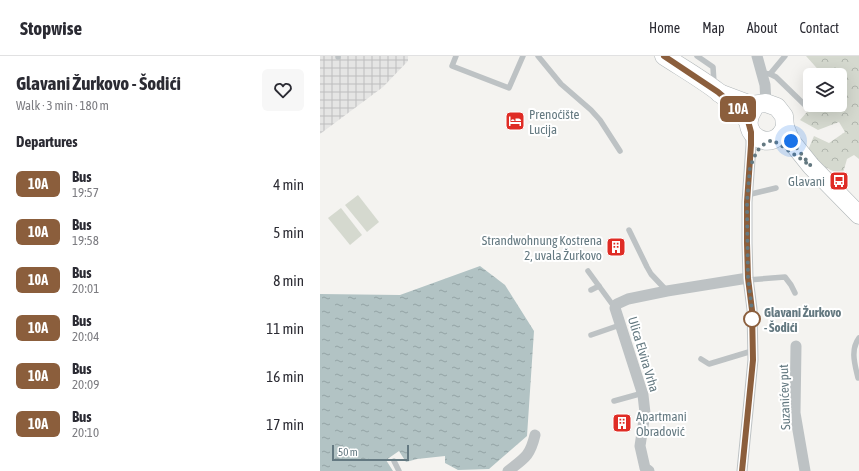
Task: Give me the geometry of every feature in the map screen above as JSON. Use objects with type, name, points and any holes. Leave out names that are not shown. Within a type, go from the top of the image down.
[{"type":"main road","points":[[664,56],[716,91],[741,112],[749,127],[759,139],[770,141],[782,146],[811,166]]},
{"type":"main road","points":[[716,91],[751,105],[772,104],[782,111],[786,121],[785,127],[780,135],[770,141]]},
{"type":"main road","points":[[749,127],[752,111],[764,104]]},
{"type":"main road","points":[[785,127],[791,141],[811,166],[859,215]]},
{"type":"street","points":[[757,56],[766,73],[764,104]]},
{"type":"street","points":[[742,471],[752,351],[752,310],[748,279],[747,195],[750,167],[749,127]]},
{"type":"street","points":[[750,167],[757,151],[770,141]]},
{"type":"street","name":"Ulica Elvira Vrha","points":[[649,471],[645,468],[640,446],[645,413],[643,393],[615,308],[617,304],[628,299],[667,291],[748,279]]},
{"type":"street","name":"Suzanićev put","points":[[796,346],[795,413],[805,471]]},
{"type":"street","points":[[508,471],[523,460],[532,448],[535,435]]},
{"type":"lane","points":[[456,56],[452,66],[510,88],[523,56]]},
{"type":"lane","points":[[538,56],[561,84],[591,110],[600,120],[620,151]]},
{"type":"lane","points":[[697,56],[713,67],[716,91]]},
{"type":"lane","points":[[785,56],[766,73],[776,77],[803,103]]},
{"type":"lane","points":[[747,195],[776,188]]},
{"type":"lane","points":[[629,230],[647,267],[667,291]]},
{"type":"lane","points":[[588,271],[615,308]]},
{"type":"lane","points":[[748,279],[785,277],[795,293]]},
{"type":"lane","points":[[591,290],[599,286]]},
{"type":"lane","points":[[591,335],[620,325]]},
{"type":"lane","points":[[858,378],[853,357],[859,338]]},
{"type":"lane","points":[[701,359],[709,364],[752,351]]},
{"type":"lane","points":[[614,401],[643,393]]},
{"type":"lane","points":[[394,461],[399,471]]},
{"type":"shaded area","points":[[320,56],[408,56],[408,61],[383,87],[320,134]]},
{"type":"green space","points":[[806,56],[859,56],[859,159],[854,155],[847,159],[843,173],[832,171],[819,162],[808,150],[814,136],[829,143],[845,132],[839,122],[818,130],[800,120],[807,112],[847,112],[847,68],[817,68]]},
{"type":"green space","points":[[358,195],[379,222],[367,232],[345,205]]},
{"type":"green space","points":[[341,208],[362,235],[350,245],[328,218]]},
{"type":"water","points":[[480,266],[505,285],[534,331],[527,436],[489,469],[458,470],[445,463],[445,456],[417,459],[406,462],[399,451],[386,460],[393,471],[320,471],[320,294],[400,295]]},
{"type":"bus line","name":"10A","points":[[664,56],[718,92],[741,112],[748,121],[751,132],[747,202],[747,243],[748,278],[752,310],[753,360],[742,471]]},
{"type":"place","name":"Prenoćište Lucija","points":[[515,121]]},
{"type":"place","name":"Glavani","points":[[839,181]]},
{"type":"place","name":"Strandwohnung Kostrena 2, uvala Žurkovo","points":[[616,247]]},
{"type":"place","name":"Glavani Žurkovo - Šodići","points":[[752,319]]},
{"type":"place","name":"Apartmani Obradović","points":[[622,423]]},
{"type":"route","points":[[752,319],[752,323],[748,278],[747,202],[750,167],[757,151],[763,145],[772,140],[811,166],[791,141]]}]
